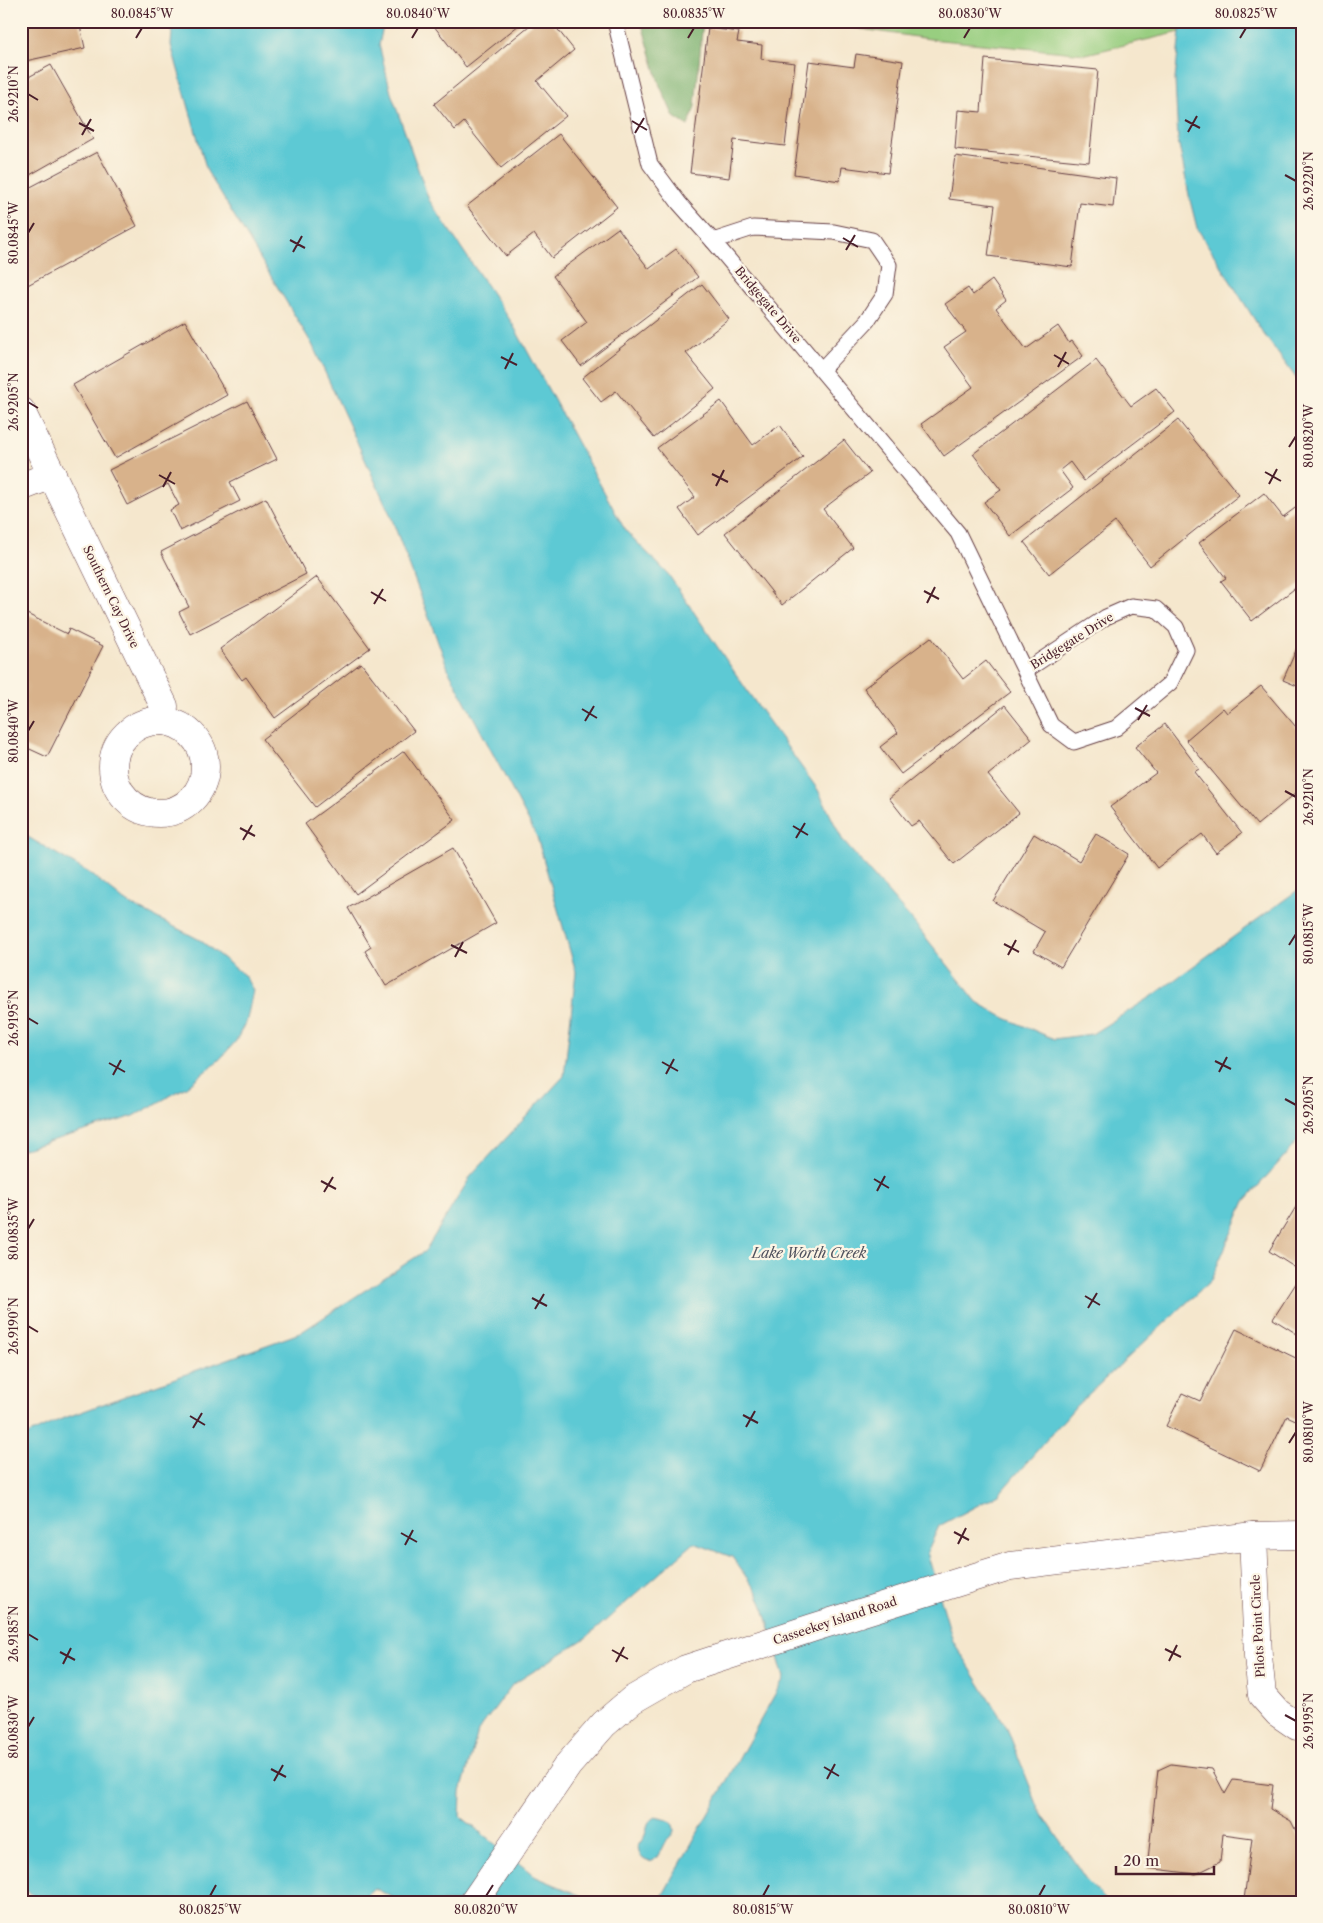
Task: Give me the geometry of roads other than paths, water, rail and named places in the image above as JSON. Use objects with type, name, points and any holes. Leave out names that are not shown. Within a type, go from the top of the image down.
[{"type":"street","name":"Southern Cay Drive","points":[[21,411],[164,706],[163,721]]},
{"type":"street","points":[[21,487],[52,475]]},
{"type":"street","name":"Casseekey Island Road","points":[[474,1902],[574,1758],[604,1724],[632,1700],[686,1669],[1010,1566],[1254,1536],[1302,1535]]},
{"type":"street","name":"Pilots Point Circle","points":[[1254,1536],[1258,1656],[1262,1695],[1278,1713],[1297,1726],[1302,1727]]},
{"type":"lane","name":"Bridgegate Drive","points":[[615,21],[650,164],[679,203],[714,241],[958,533],[1051,725],[1074,742],[1116,728],[1170,683],[1186,650],[1176,627],[1156,609],[1132,606],[1106,617],[1025,671]]},
{"type":"lane","points":[[714,241],[752,228],[834,232],[872,240],[888,265],[884,294],[867,321],[822,369]]},
{"type":"water","name":"Lake Worth Creek","points":[[173,21],[384,21],[379,45],[391,93],[429,200],[512,323],[625,530],[668,574],[750,695],[818,790],[843,841],[912,920],[977,1002],[1003,1017],[1054,1039],[1092,1034],[1151,997],[1302,887],[1302,1136],[1245,1201],[1211,1280],[1076,1406],[999,1494],[939,1526],[927,1552],[953,1641],[1006,1726],[1039,1809],[1087,1881],[1108,1902],[659,1902],[784,1678],[765,1611],[757,1592],[732,1557],[694,1543],[587,1637],[512,1685],[478,1731],[461,1792],[460,1816],[536,1877],[596,1902],[402,1902],[374,1888],[358,1902],[43,1902],[21,1887],[21,1438],[59,1420],[300,1333],[425,1251],[471,1176],[564,1076],[576,972],[537,837],[449,671],[390,514],[312,344],[207,171],[171,45]]},
{"type":"water","points":[[1184,21],[1302,21],[1302,386],[1263,333],[1197,228],[1178,140],[1175,80],[1180,32]]},
{"type":"water","points":[[21,833],[91,874],[124,901],[200,940],[244,975],[253,990],[247,1019],[236,1041],[219,1060],[186,1087],[134,1116],[21,1150]]},
{"type":"water","points":[[655,1817],[668,1820],[673,1825],[674,1831],[658,1856],[649,1861],[642,1857],[638,1846],[649,1823]]}]
